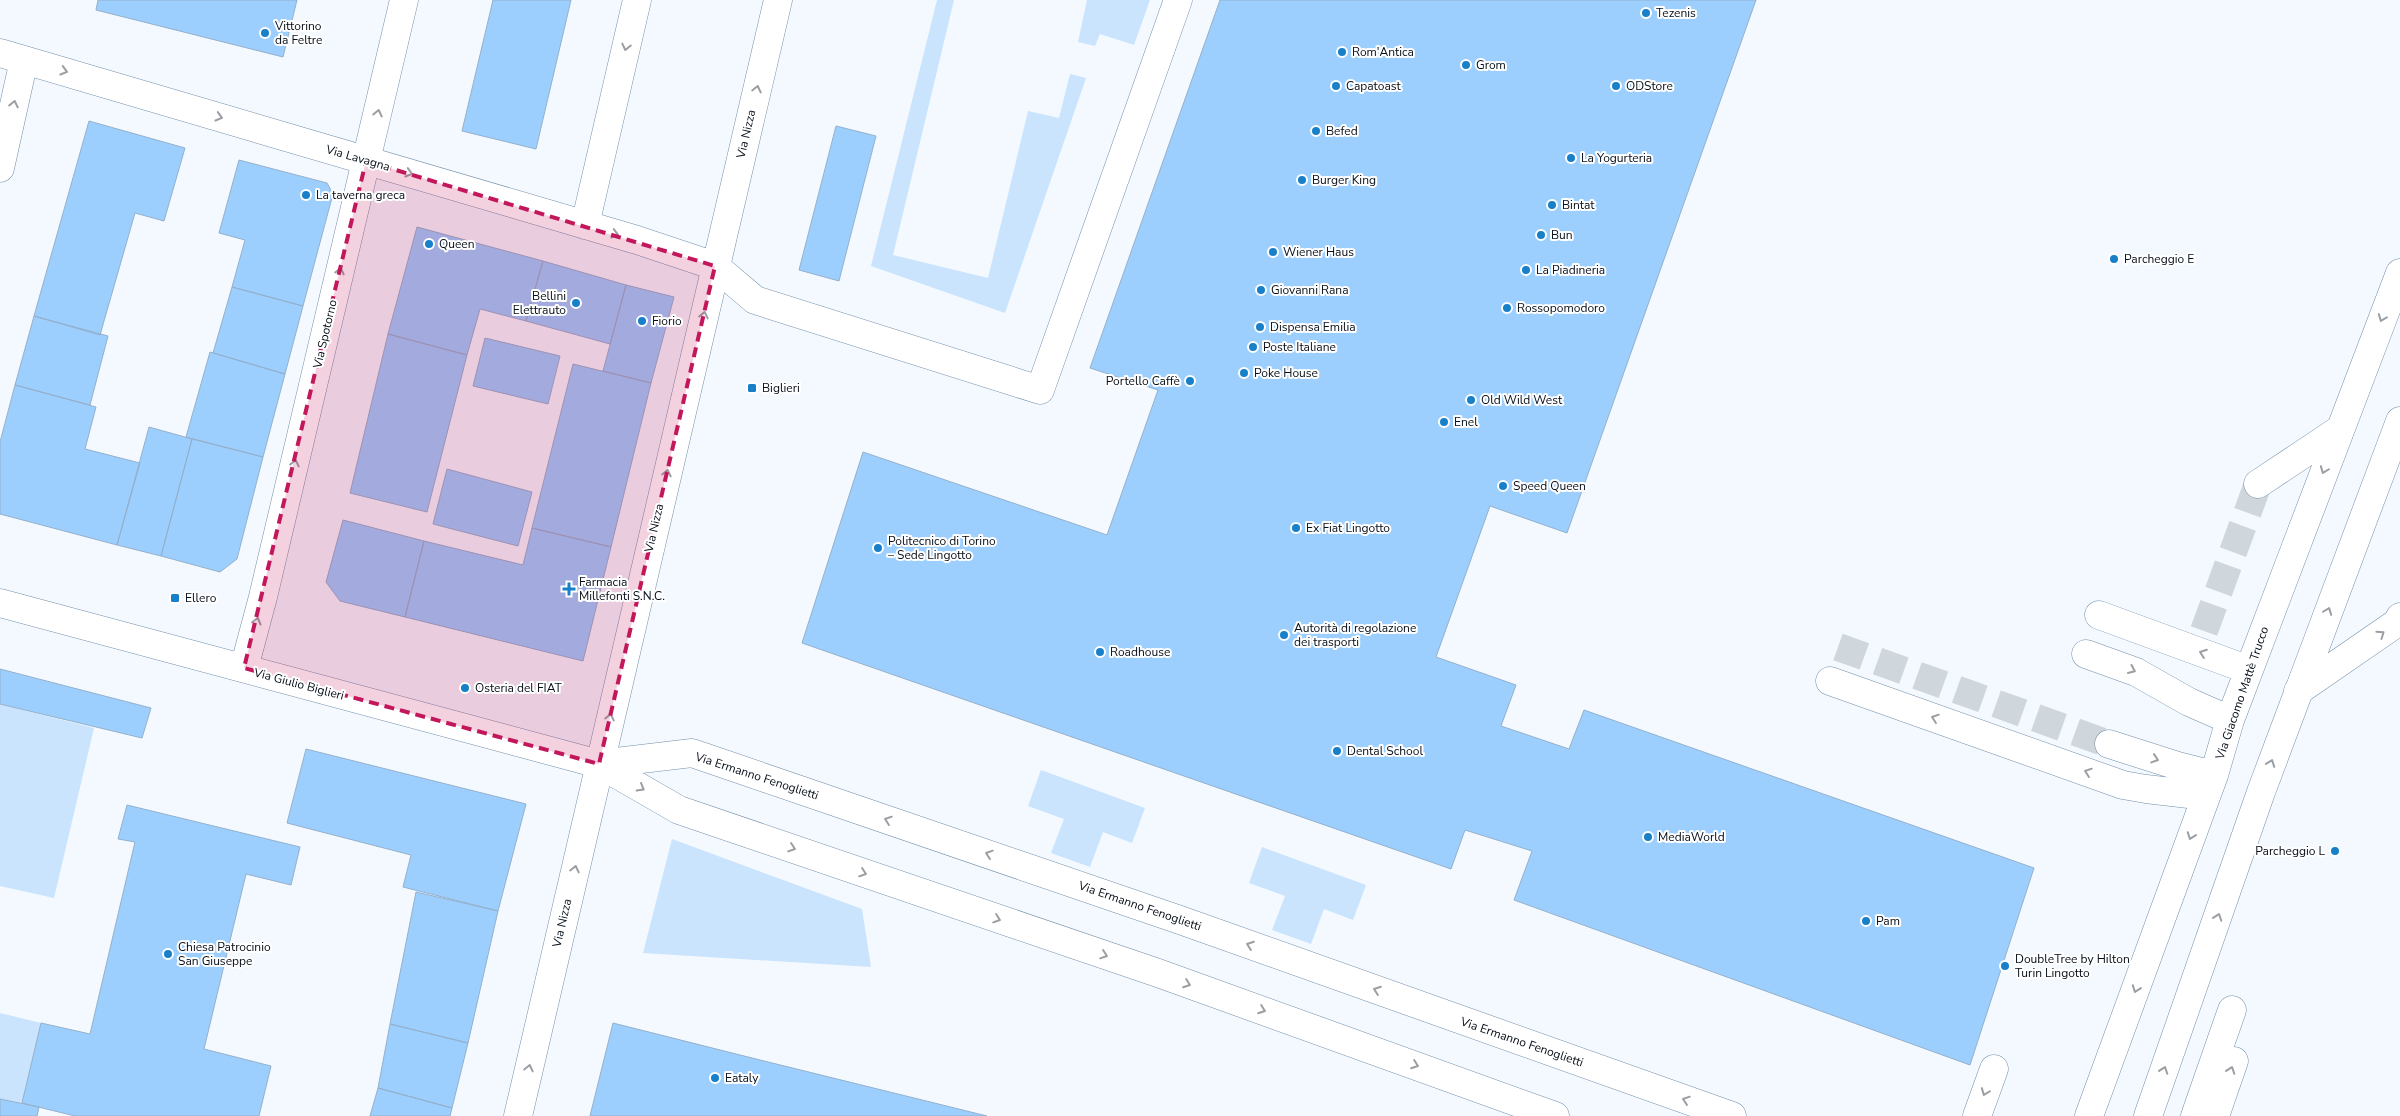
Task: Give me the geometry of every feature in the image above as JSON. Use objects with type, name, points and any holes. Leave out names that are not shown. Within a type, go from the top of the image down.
[{"type":"street","name":"Via Spotorno","points":[[244,668],[263,597],[404,0]]},
{"type":"street","points":[[585,225],[637,0]]},
{"type":"street","name":"Via Nizza","points":[[518,1116],[778,0]]},
{"type":"street","points":[[715,266],[755,300],[1040,390],[1178,0]]},
{"type":"street","name":"Via Lavagna","points":[[12,56],[585,225],[715,266]]},
{"type":"street","points":[[0,168],[12,56]]},
{"type":"street","name":"Via Giacomo Mattè Trucco","points":[[2089,1116],[2210,785],[2230,720],[2400,272]]},
{"type":"street","points":[[2148,1116],[2298,691],[2400,420]]},
{"type":"street","points":[[2258,484],[2339,430]]},
{"type":"street","name":"Via Giulio Biglieri","points":[[0,603],[599,764]]},
{"type":"street","points":[[2099,615],[2249,670]]},
{"type":"street","points":[[2298,691],[2398,622],[2400,617]]},
{"type":"street","points":[[2086,654],[2136,672],[2189,702],[2230,720]]},
{"type":"street","points":[[1830,681],[2123,785],[2146,789],[2210,785]]},
{"type":"street","points":[[2108,744],[2178,766],[2210,785]]},
{"type":"street","name":"Via Ermanno Fenoglietti","points":[[599,764],[692,753],[1180,920],[1732,1116]]},
{"type":"street","points":[[599,764],[678,810],[1166,976],[1555,1116]]},
{"type":"street","points":[[2195,1116],[2232,1010],[2234,1060],[2215,1116]]},
{"type":"street","points":[[1976,1116],[1994,1069]]},
{"type":"highlighted area","points":[[366,161],[715,266],[599,764],[244,668]]},
{"type":"shaded area","points":[[937,0],[954,0],[893,255],[988,278],[1028,111],[1059,118],[1070,74],[1086,78],[1005,313],[871,266]]},
{"type":"shaded area","points":[[1087,0],[1150,0],[1134,45],[1100,34],[1095,46],[1078,42]]},
{"type":"shaded area","points":[[0,704],[94,728],[54,898],[0,886]]},
{"type":"shaded area","points":[[1041,770],[1145,808],[1132,843],[1103,832],[1090,867],[1051,853],[1064,819],[1028,806]]},
{"type":"shaded area","points":[[672,839],[862,909],[871,967],[643,953]]},
{"type":"shaded area","points":[[1262,847],[1366,885],[1353,920],[1324,909],[1311,944],[1272,930],[1285,896],[1249,883]]},
{"type":"shaded area","points":[[0,1013],[41,1023],[22,1103],[0,1099]]},
{"type":"building","name":"Vittorino da Feltre","points":[[98,0],[297,0],[283,57],[96,10]]},
{"type":"building","points":[[493,0],[571,0],[536,149],[462,131]]},
{"type":"building","name":"Ex Fiat Lingotto","points":[[1220,0],[1756,0],[1567,533],[1490,506],[1436,657],[1516,685],[1501,726],[1569,749],[1584,710],[2034,868],[1970,1065],[1514,900],[1532,851],[1465,830],[1451,869],[802,643],[863,452],[1107,535],[1158,390],[1090,368]]},
{"type":"building","points":[[89,121],[185,148],[164,221],[135,213],[100,335],[34,316]]},
{"type":"building","points":[[836,126],[876,136],[839,281],[799,270]]},
{"type":"building","points":[[239,160],[327,183],[333,194],[303,306],[232,287],[245,240],[219,233]]},
{"type":"building","points":[[417,227],[543,261],[526,321],[480,309],[467,355],[388,334]]},
{"type":"building","name":"Bellini Elettrauto","points":[[543,261],[626,285],[610,344],[526,321]]},
{"type":"building","name":"Fiorio","points":[[626,285],[674,297],[651,383],[603,371]]},
{"type":"building","points":[[232,287],[303,306],[285,374],[213,353]]},
{"type":"building","points":[[34,316],[108,336],[90,405],[15,385]]},
{"type":"building","points":[[388,334],[467,355],[427,512],[350,493]]},
{"type":"building","points":[[485,338],[560,356],[548,404],[473,386]]},
{"type":"building","points":[[210,352],[285,374],[263,457],[186,437]]},
{"type":"building","points":[[573,364],[651,383],[611,547],[532,528]]},
{"type":"building","points":[[15,385],[96,407],[85,449],[140,463],[117,545],[0,514],[0,442]]},
{"type":"building","points":[[149,427],[192,439],[161,556],[117,545]]},
{"type":"building","points":[[192,439],[263,457],[237,559],[220,572],[161,556]]},
{"type":"building","points":[[447,469],[532,492],[518,546],[433,524]]},
{"type":"building","points":[[343,520],[424,541],[405,617],[340,601],[326,582]]},
{"type":"building","points":[[532,528],[611,547],[583,661],[405,617],[424,541],[523,565]]},
{"type":"building","points":[[0,669],[151,708],[142,738],[0,704]]},
{"type":"building","points":[[306,749],[526,804],[498,911],[403,887],[411,855],[287,823]]},
{"type":"building","name":"Chiesa Patrocinio San Giuseppe","points":[[127,805],[300,847],[291,885],[246,874],[204,1049],[271,1066],[259,1116],[75,1116],[22,1103],[41,1023],[90,1034],[135,842],[118,839]]},
{"type":"building","points":[[416,892],[498,911],[468,1043],[390,1024]]},
{"type":"building","name":"Eataly","points":[[613,1023],[752,1058],[987,1116],[590,1116]]},
{"type":"building","points":[[390,1024],[468,1043],[452,1108],[378,1088]]},
{"type":"building","points":[[378,1088],[452,1108],[450,1116],[370,1116]]},
{"type":"building","points":[[0,1099],[39,1107],[37,1116],[0,1116]]},
{"type":"tunnel","points":[[2204,631],[2258,484]]},
{"type":"tunnel","points":[[1838,647],[2109,744]]},
{"type":"place","name":"Tezenis","points":[[1646,13]]},
{"type":"place","name":"Vittorino da Feltre","points":[[265,33]]},
{"type":"place","name":"Rom'Antica","points":[[1342,52]]},
{"type":"place","name":"Grom","points":[[1466,65]]},
{"type":"place","name":"Capatoast","points":[[1336,86]]},
{"type":"place","name":"ODStore","points":[[1616,86]]},
{"type":"place","name":"Befed","points":[[1316,131]]},
{"type":"place","name":"La Yogurteria","points":[[1571,158]]},
{"type":"place","name":"Burger King","points":[[1302,180]]},
{"type":"place","name":"La taverna greca","points":[[306,195]]},
{"type":"place","name":"Bintat","points":[[1552,205]]},
{"type":"place","name":"Bun","points":[[1541,235]]},
{"type":"place","name":"Queen","points":[[429,244]]},
{"type":"place","name":"Wiener Haus","points":[[1273,252]]},
{"type":"place","name":"Parcheggio E","points":[[2114,259]]},
{"type":"place","name":"La Piadineria","points":[[1526,270]]},
{"type":"place","name":"Giovanni Rana","points":[[1261,290]]},
{"type":"place","name":"Bellini Elettrauto","points":[[576,303]]},
{"type":"place","name":"Rossopomodoro","points":[[1507,308]]},
{"type":"place","name":"Fiorio","points":[[642,321]]},
{"type":"place","name":"Dispensa Emilia","points":[[1260,327]]},
{"type":"place","name":"Poste Italiane","points":[[1253,347]]},
{"type":"place","name":"Poke House","points":[[1244,373]]},
{"type":"place","name":"Portello Caffè","points":[[1190,381]]},
{"type":"place","name":"Biglieri","points":[[752,388]]},
{"type":"place","name":"Old Wild West","points":[[1471,400]]},
{"type":"place","name":"Enel","points":[[1444,422]]},
{"type":"place","name":"Speed Queen","points":[[1503,486]]},
{"type":"place","name":"Ex Fiat Lingotto","points":[[1296,528]]},
{"type":"place","name":"Politecnico di Torino – Sede Lingotto","points":[[878,548]]},
{"type":"place","name":"Farmacia Millefonti S.N.C.","points":[[569,589]]},
{"type":"place","name":"Ellero","points":[[175,598]]},
{"type":"place","name":"Autorità di regolazione dei trasporti","points":[[1284,635]]},
{"type":"place","name":"Roadhouse","points":[[1100,652]]},
{"type":"place","name":"Osteria del FIAT","points":[[465,688]]},
{"type":"place","name":"Dental School","points":[[1337,751]]},
{"type":"place","name":"MediaWorld","points":[[1648,837]]},
{"type":"place","name":"Parcheggio L","points":[[2335,851]]},
{"type":"place","name":"Pam","points":[[1866,921]]},
{"type":"place","name":"Chiesa Patrocinio San Giuseppe","points":[[168,954]]},
{"type":"place","name":"DoubleTree by Hilton Turin Lingotto","points":[[2005,966]]},
{"type":"place","name":"Eataly","points":[[715,1078]]}]
